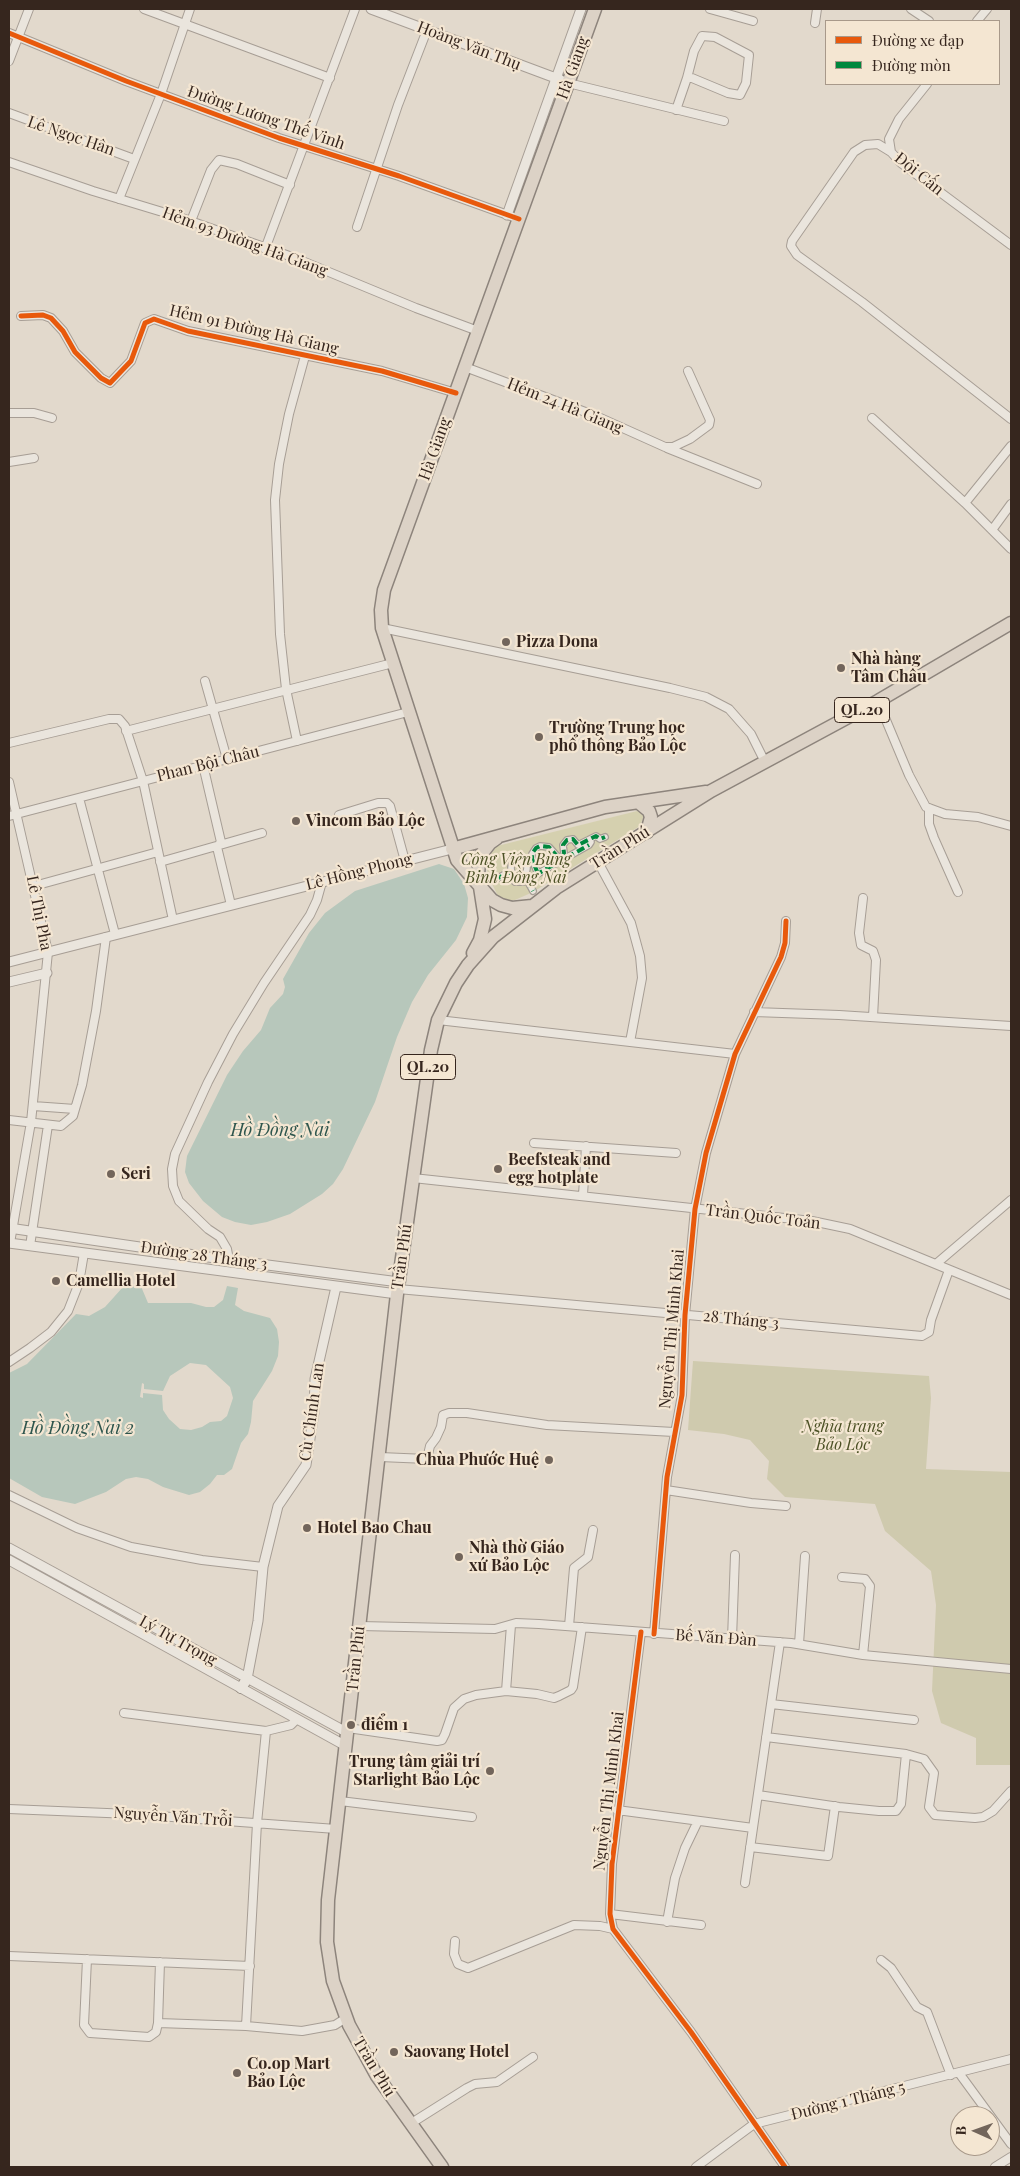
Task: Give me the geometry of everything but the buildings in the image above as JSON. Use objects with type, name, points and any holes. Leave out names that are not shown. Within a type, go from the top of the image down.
[{"type":"highway","name":"Hà Giang","points":[[534,906],[512,908],[492,900],[457,860],[382,628],[381,610],[384,590],[478,331],[513,217],[562,81],[594,9]]},
{"type":"highway","name":"Trần Phú","points":[[442,2167],[377,2076],[346,2018],[333,1981],[327,1942],[328,1900],[398,1288],[431,1050],[438,1020],[456,983],[468,964],[492,937],[534,906],[598,862],[711,792],[878,701],[1011,623]]},
{"type":"highway","name":"Lê Hồng Phong","points":[[452,849],[605,807],[711,792]]},
{"type":"highway","points":[[638,802],[649,811],[651,818],[647,832]]},
{"type":"highway","name":"QL.20","points":[[468,964],[480,940],[484,925],[479,863],[483,852],[490,843],[500,836]]},
{"type":"street","points":[[9,61],[28,9]]},
{"type":"street","points":[[144,9],[330,78]]},
{"type":"street","points":[[119,199],[161,94],[190,9]]},
{"type":"street","points":[[265,249],[355,9]]},
{"type":"street","name":"Hoàng Văn Thụ","points":[[371,9],[562,81]]},
{"type":"street","name":"Hà Giang","points":[[562,81],[581,9]]},
{"type":"street","points":[[710,9],[754,20]]},
{"type":"street","points":[[815,23],[817,9]]},
{"type":"street","points":[[911,9],[928,20]]},
{"type":"street","points":[[978,20],[987,9]]},
{"type":"street","points":[[357,227],[398,105],[427,30]]},
{"type":"street","name":"Đường Lương Thế Vinh","points":[[9,34],[161,94],[305,146],[513,217]]},
{"type":"street","points":[[676,110],[694,51],[702,36],[715,37],[749,55],[746,83],[740,95],[728,93],[692,78],[687,78]]},
{"type":"street","points":[[562,81],[724,122]]},
{"type":"street","name":"Đội Cấn","points":[[927,85],[899,120],[889,139],[891,152],[901,163],[1011,244]]},
{"type":"street","name":"Lê Ngọc Hân","points":[[9,113],[134,159]]},
{"type":"street","points":[[891,152],[878,144],[865,145],[854,152],[791,246],[798,254],[1011,419]]},
{"type":"street","points":[[191,222],[207,179],[219,160],[237,164],[290,185]]},
{"type":"street","name":"Hẻm 93 Đường Hà Giang","points":[[9,162],[296,258],[416,308],[478,331]]},
{"type":"street","name":"Hẻm 91 Đường Hà Giang","points":[[21,316],[43,315],[51,318],[64,331],[75,352],[101,378],[110,383],[131,361],[145,323],[150,319],[188,331],[382,371],[456,393]]},
{"type":"street","points":[[297,741],[286,689],[280,634],[275,500],[279,464],[305,356]]},
{"type":"street","name":"Hẻm 24 Hà Giang","points":[[465,367],[596,416],[665,447],[757,484]]},
{"type":"street","points":[[665,447],[673,447],[690,439],[709,426],[710,420],[688,371]]},
{"type":"street","points":[[9,413],[34,413],[52,418]]},
{"type":"street","points":[[872,418],[965,503],[1011,549]]},
{"type":"street","points":[[965,503],[1011,446]]},
{"type":"street","points":[[9,462],[34,458]]},
{"type":"street","points":[[992,530],[1011,504]]},
{"type":"street","points":[[382,628],[706,697],[729,709],[751,734],[766,762]]},
{"type":"street","points":[[126,731],[393,663]]},
{"type":"street","points":[[205,680],[227,759]]},
{"type":"street","points":[[878,701],[909,775],[926,807],[945,814],[978,817],[1011,826]]},
{"type":"street","name":"Phan Bội Châu","points":[[12,815],[408,712]]},
{"type":"street","points":[[9,742],[119,719],[126,731],[143,781],[173,920]]},
{"type":"street","points":[[203,766],[221,842],[217,847]]},
{"type":"street","name":"Lê Thị Pha","points":[[9,782],[12,815],[34,886],[48,952],[31,1122],[9,1243]]},
{"type":"street","points":[[9,1120],[61,1126],[67,1122],[75,1109],[82,1085],[110,936],[98,870],[80,798]]},
{"type":"street","points":[[340,816],[387,803],[390,806],[406,861]]},
{"type":"street","points":[[929,808],[929,824],[958,892]]},
{"type":"street","points":[[160,862],[262,833]]},
{"type":"street","points":[[538,874],[529,864],[532,854],[540,846],[549,847],[557,856],[562,858],[564,853],[563,845],[567,840],[573,839],[578,845],[596,836],[600,839],[605,837]]},
{"type":"street","points":[[495,880],[507,874],[515,882],[527,880],[589,845],[590,839]]},
{"type":"street","points":[[217,847],[231,905]]},
{"type":"street","name":"Lê Hồng Phong","points":[[9,962],[452,849]]},
{"type":"street","points":[[34,886],[158,852]]},
{"type":"street","points":[[598,862],[631,923],[640,956],[642,978],[630,1042]]},
{"type":"street","points":[[527,880],[533,891]]},
{"type":"street","points":[[229,1260],[220,1237],[195,1217],[178,1200],[173,1186],[172,1169],[175,1154],[208,1082],[233,1034],[264,983],[310,915],[322,882]]},
{"type":"street","points":[[863,898],[858,933],[861,945],[865,949],[873,951],[876,960],[873,1017]]},
{"type":"street","name":"Nguyễn Thị Minh Khai","points":[[654,1634],[666,1490],[674,1432],[682,1395],[685,1314],[695,1209],[706,1153],[735,1054],[781,957],[785,943],[786,921]]},
{"type":"street","points":[[9,982],[47,972]]},
{"type":"street","points":[[754,1012],[1011,1026]]},
{"type":"street","points":[[438,1020],[735,1054]]},
{"type":"street","points":[[33,1106],[75,1109]]},
{"type":"street","points":[[30,1246],[48,1125]]},
{"type":"street","points":[[534,1143],[676,1153]]},
{"type":"street","points":[[583,1195],[586,1146]]},
{"type":"street","name":"Trần Quốc Toản","points":[[413,1178],[583,1195],[695,1209],[778,1216],[850,1229],[1011,1294]]},
{"type":"street","points":[[936,1264],[1007,1208],[1011,1200]]},
{"type":"street","name":"Đường 28 Tháng 3","points":[[11,1228],[229,1260],[398,1288]]},
{"type":"street","name":"Đường 28 Tháng 3","points":[[9,1243],[336,1287],[398,1288]]},
{"type":"street","points":[[128,1260],[130,1246]]},
{"type":"street","points":[[9,1362],[50,1332],[68,1311],[79,1283],[84,1253]]},
{"type":"street","name":"28 Tháng 3","points":[[398,1288],[685,1314],[748,1322],[922,1336],[929,1332],[931,1320],[949,1270]]},
{"type":"street","name":"Cù Chính Lan","points":[[244,1683],[258,1620],[263,1567],[278,1506],[306,1465],[314,1412],[315,1379],[336,1287]]},
{"type":"street","points":[[380,1457],[427,1459],[430,1446],[441,1427],[443,1415],[449,1413],[467,1413],[547,1426],[674,1432]]},
{"type":"street","points":[[666,1490],[786,1506]]},
{"type":"street","points":[[9,1495],[77,1528],[131,1547],[202,1560],[263,1567]]},
{"type":"street","points":[[569,1626],[574,1568],[588,1558],[593,1530]]},
{"type":"street","name":"Lý Tự Trọng","points":[[9,1548],[244,1683],[297,1719],[348,1735]]},
{"type":"street","points":[[732,1639],[735,1555]]},
{"type":"street","points":[[799,1644],[805,1556]]},
{"type":"street","name":"Lý Tự Trọng","points":[[9,1560],[348,1735]]},
{"type":"street","points":[[842,1577],[865,1579],[870,1586],[862,1655]]},
{"type":"street","name":"Bế Văn Đàn","points":[[360,1626],[494,1629],[516,1623],[569,1626],[654,1634],[780,1642],[862,1655],[1011,1669]]},
{"type":"street","points":[[506,1691],[511,1625]]},
{"type":"street","points":[[348,1735],[437,1741],[442,1740],[454,1708],[464,1699],[476,1695],[506,1691],[554,1698],[571,1690],[582,1628]]},
{"type":"street","name":"Nguyễn Thị Minh Khai","points":[[641,1632],[617,1810],[610,1914],[613,1929],[691,2032],[784,2167]]},
{"type":"street","points":[[745,1883],[780,1642]]},
{"type":"street","points":[[771,1704],[914,1720]]},
{"type":"street","points":[[124,1713],[266,1731],[291,1725],[297,1719]]},
{"type":"street","points":[[246,2026],[257,1823],[266,1731]]},
{"type":"street","points":[[766,1737],[906,1754],[924,1759],[934,1773],[930,1807],[935,1815],[983,1817],[993,1811],[1011,1791]]},
{"type":"street","points":[[758,1795],[835,1806],[896,1811],[900,1804],[906,1754]]},
{"type":"street","points":[[340,1801],[472,1817]]},
{"type":"street","points":[[750,1847],[828,1856],[835,1806]]},
{"type":"street","name":"Nguyễn Văn Trỗi","points":[[9,1809],[131,1814],[336,1829]]},
{"type":"street","points":[[617,1810],[753,1828]]},
{"type":"street","points":[[667,1922],[682,1856],[698,1821]]},
{"type":"street","points":[[610,1914],[701,1925]]},
{"type":"street","points":[[455,1941],[453,1948],[458,1964],[468,1968],[574,1925],[600,1926],[613,1929]]},
{"type":"street","points":[[9,1956],[250,1966]]},
{"type":"street","points":[[87,1959],[84,2025],[90,2033],[149,2037],[156,2032],[158,2023],[160,1962]]},
{"type":"street","points":[[881,1960],[891,1968],[917,2007],[927,2012],[950,2075]]},
{"type":"street","points":[[158,2023],[246,2026],[302,2031],[316,2030],[335,2025],[346,2018]]},
{"type":"street","points":[[410,2124],[474,2084],[497,2082],[533,2057]]},
{"type":"street","name":"Đường 1 Tháng 5","points":[[696,2167],[754,2124],[1011,2060]]},
{"type":"street","points":[[960,2073],[1011,2144]]},
{"type":"street","points":[[994,2167],[1011,2157]]},
{"type":"green space","name":"Công Viên Bùng Binh Đồng Nai","points":[[637,811],[644,815],[640,826],[533,892],[515,900],[498,896],[487,874],[488,858],[497,846]]},
{"type":"green space","name":"Nghĩa trang Bảo Lộc","points":[[693,1361],[929,1376],[931,1398],[926,1469],[1011,1472],[1011,1765],[976,1765],[976,1738],[941,1723],[932,1691],[936,1605],[931,1571],[885,1531],[875,1504],[785,1497],[767,1479],[769,1461],[750,1440],[724,1434],[688,1430]]},
{"type":"water","name":"Hồ Đồng Nai","points":[[439,864],[454,869],[464,884],[468,898],[467,917],[456,940],[428,975],[412,1002],[397,1037],[375,1102],[343,1169],[333,1184],[322,1194],[290,1214],[251,1225],[222,1217],[203,1201],[189,1183],[185,1172],[187,1156],[227,1075],[243,1051],[261,1030],[270,1008],[283,994],[285,987],[283,979],[309,933],[325,913],[355,891]]},
{"type":"water","name":"Hồ Đồng Nai 2","points":[[140,1284],[148,1303],[191,1303],[206,1307],[214,1307],[223,1300],[227,1286],[238,1288],[235,1305],[244,1311],[270,1318],[277,1329],[279,1342],[278,1356],[272,1371],[253,1401],[248,1434],[241,1443],[232,1469],[224,1475],[217,1475],[200,1492],[189,1495],[163,1487],[148,1479],[136,1477],[126,1479],[106,1492],[75,1504],[42,1497],[9,1478],[9,1373],[27,1364],[76,1314],[89,1316],[105,1307],[123,1287]],"holes":[[[190,1363],[206,1365],[230,1387],[233,1398],[227,1416],[221,1421],[210,1422],[202,1427],[191,1430],[180,1429],[169,1419],[163,1410],[162,1395],[143,1393],[143,1398],[140,1397],[142,1383],[144,1384],[144,1389],[163,1391],[170,1376]]]},
{"type":"marked path","points":[[538,874],[532,859],[532,854],[536,848],[540,846],[549,847],[557,856],[562,858],[564,853],[563,845],[567,840],[573,839],[578,845],[596,836],[600,839],[605,837]]},
{"type":"marked path","points":[[495,880],[507,873],[515,882],[523,882],[589,845]]},
{"type":"marked path","points":[[527,880],[533,891]]},
{"type":"cycle path","points":[[9,33],[126,81],[279,138],[399,176],[519,219]]},
{"type":"cycle path","points":[[21,316],[43,315],[51,318],[63,331],[75,352],[101,378],[110,383],[131,361],[145,323],[154,319],[188,331],[382,371],[456,393]]},
{"type":"cycle path","points":[[654,1634],[667,1477],[682,1395],[685,1315],[695,1209],[706,1153],[735,1054],[781,957],[785,943],[786,921]]},
{"type":"cycle path","points":[[641,1632],[612,1864],[610,1914],[613,1929],[691,2032],[785,2167]]},
{"type":"place","name":"Pizza Dona","points":[[506,642]]},
{"type":"place","name":"Nhà hàng Tâm Châu","points":[[841,668]]},
{"type":"place","name":"Trường Trung học phổ thông Bảo Lộc","points":[[539,737]]},
{"type":"place","name":"Vincom Bảo Lộc","points":[[296,821]]},
{"type":"place","name":"Beefsteak and egg hotplate","points":[[498,1169]]},
{"type":"place","name":"Seri","points":[[111,1174]]},
{"type":"place","name":"Camellia Hotel","points":[[56,1281]]},
{"type":"place","name":"Chùa Phước Huệ","points":[[549,1460]]},
{"type":"place","name":"Hotel Bao Chau","points":[[307,1528]]},
{"type":"place","name":"Nhà thờ Giáo xứ Bảo Lộc","points":[[459,1557]]},
{"type":"place","name":"điểm 1","points":[[351,1725]]},
{"type":"place","name":"Trung tâm giải trí Starlight Bảo Lộc","points":[[490,1771]]},
{"type":"place","name":"Saovang Hotel","points":[[394,2052]]},
{"type":"place","name":"Co.op Mart Bảo Lộc","points":[[237,2073]]}]
